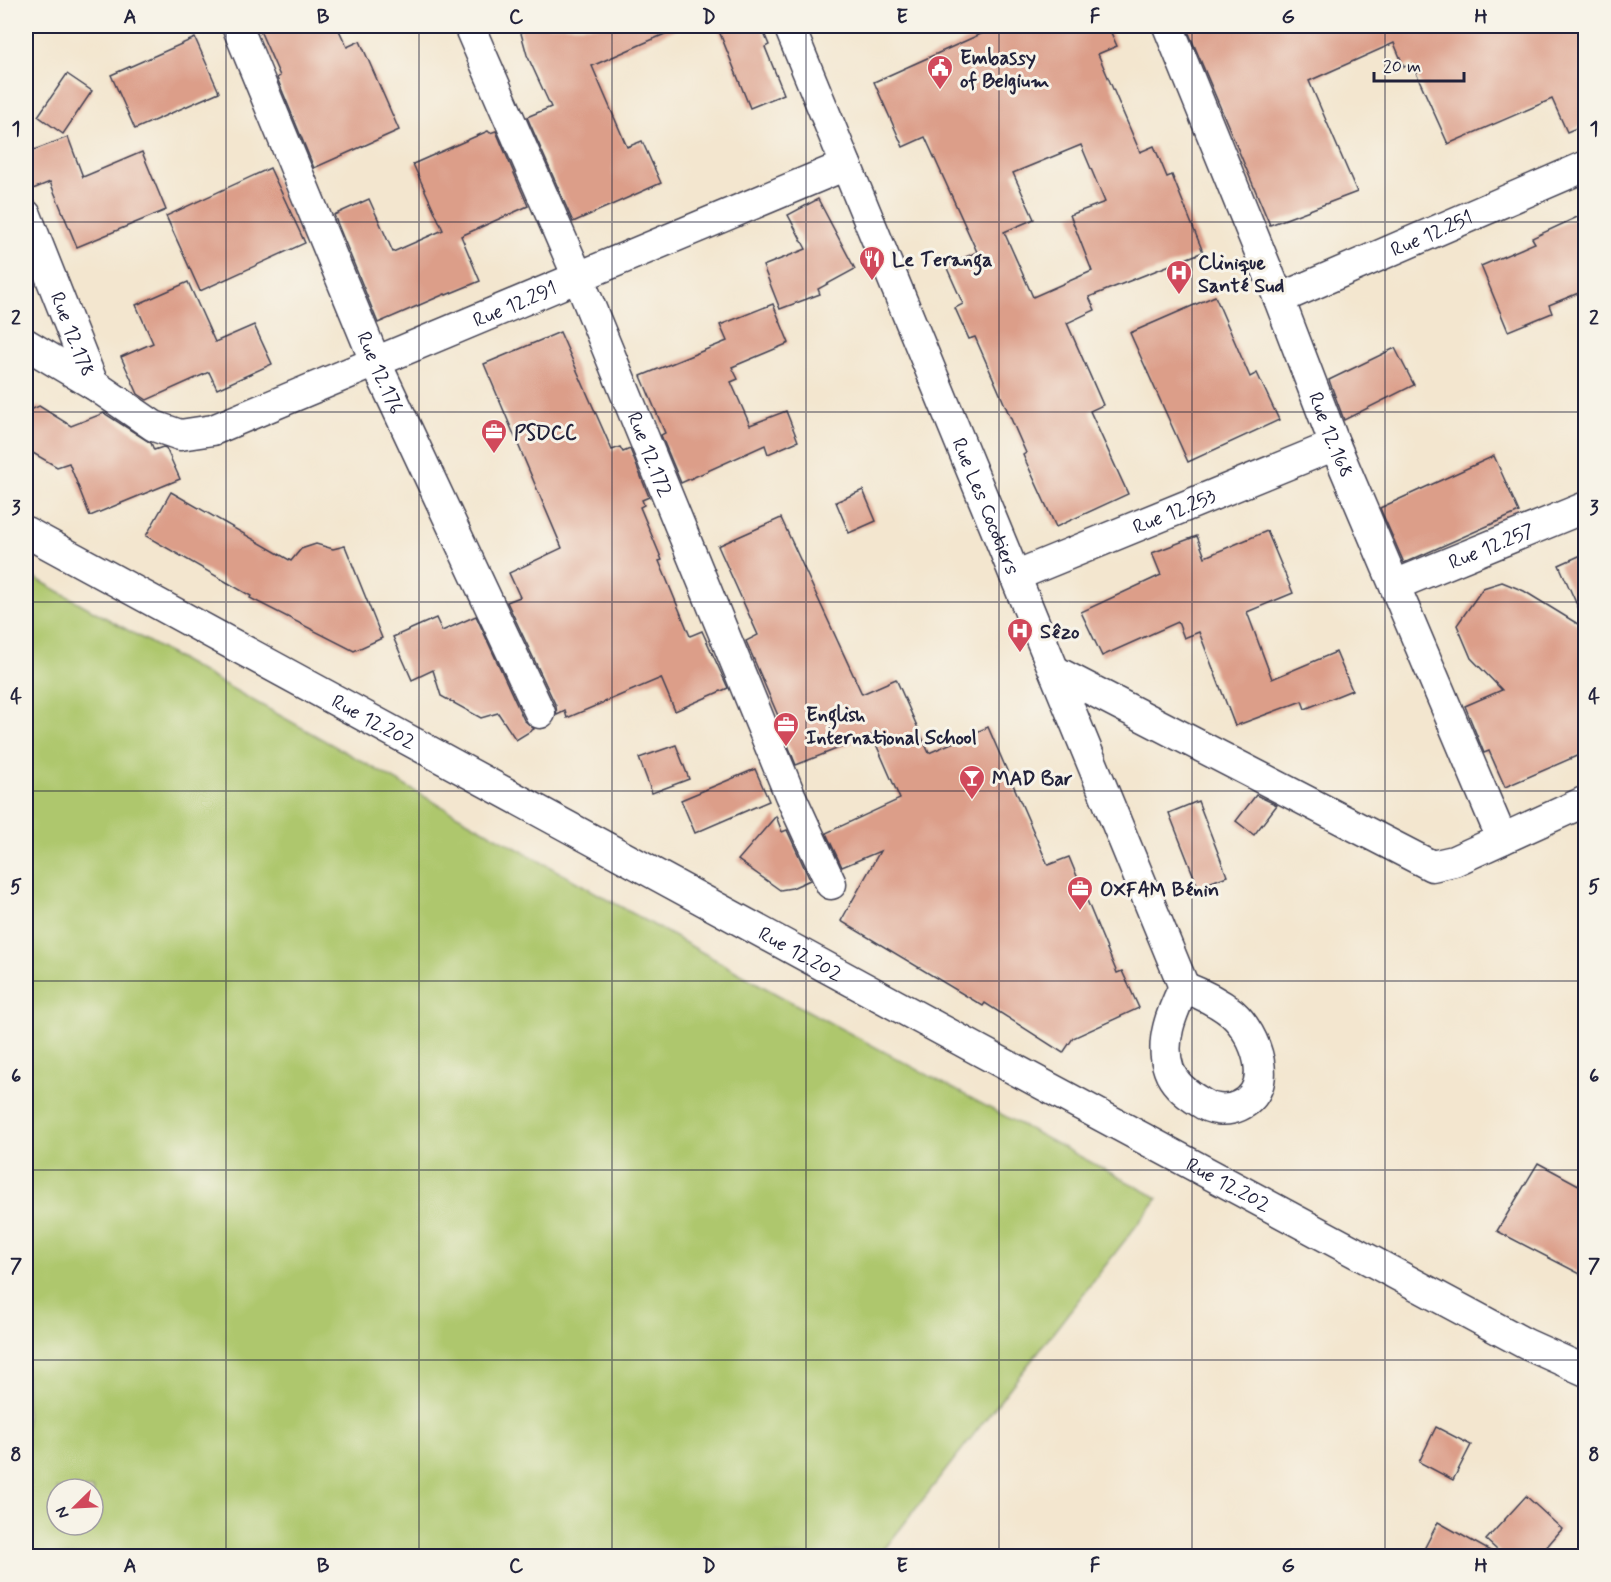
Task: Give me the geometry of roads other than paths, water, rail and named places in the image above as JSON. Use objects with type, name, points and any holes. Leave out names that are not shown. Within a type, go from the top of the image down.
[{"type":"street","name":"Rue 12.176","points":[[237,26],[375,361],[540,712]]},
{"type":"street","name":"Rue 12.172","points":[[469,26],[578,276],[790,795],[831,884]]},
{"type":"street","name":"Rue Les Cocotiers","points":[[789,26],[1184,987]]},
{"type":"street","name":"Rue 12.168","points":[[1168,26],[1279,299],[1335,445],[1502,839]]},
{"type":"street","name":"Rue 12.291","points":[[93,384],[154,426],[180,435],[213,430],[846,165]]},
{"type":"street","name":"Rue 12.251","points":[[1279,299],[1586,166]]},
{"type":"street","name":"Rue 12.178","points":[[26,215],[93,384]]},
{"type":"street","points":[[26,344],[93,384]]},
{"type":"street","name":"Rue 12.253","points":[[1015,576],[1335,445]]},
{"type":"street","name":"Rue 12.257","points":[[1395,585],[1586,507]]},
{"type":"street","name":"Rue 12.202","points":[[26,532],[994,1058],[1526,1344],[1583,1371]]},
{"type":"street","points":[[1055,671],[1432,866],[1454,861],[1586,801]]},
{"type":"place","name":"Embassy of Belgium","points":[[940,91]]},
{"type":"place","name":"Le Teranga","points":[[872,282]]},
{"type":"place","name":"Clinique Santé Sud","points":[[1179,296]]},
{"type":"place","name":"PSDCC","points":[[494,455]]},
{"type":"place","name":"Sêzo","points":[[1020,654]]},
{"type":"place","name":"English International School","points":[[786,748]]},
{"type":"place","name":"MAD Bar","points":[[972,801]]},
{"type":"place","name":"OXFAM Bénin","points":[[1080,912]]}]
